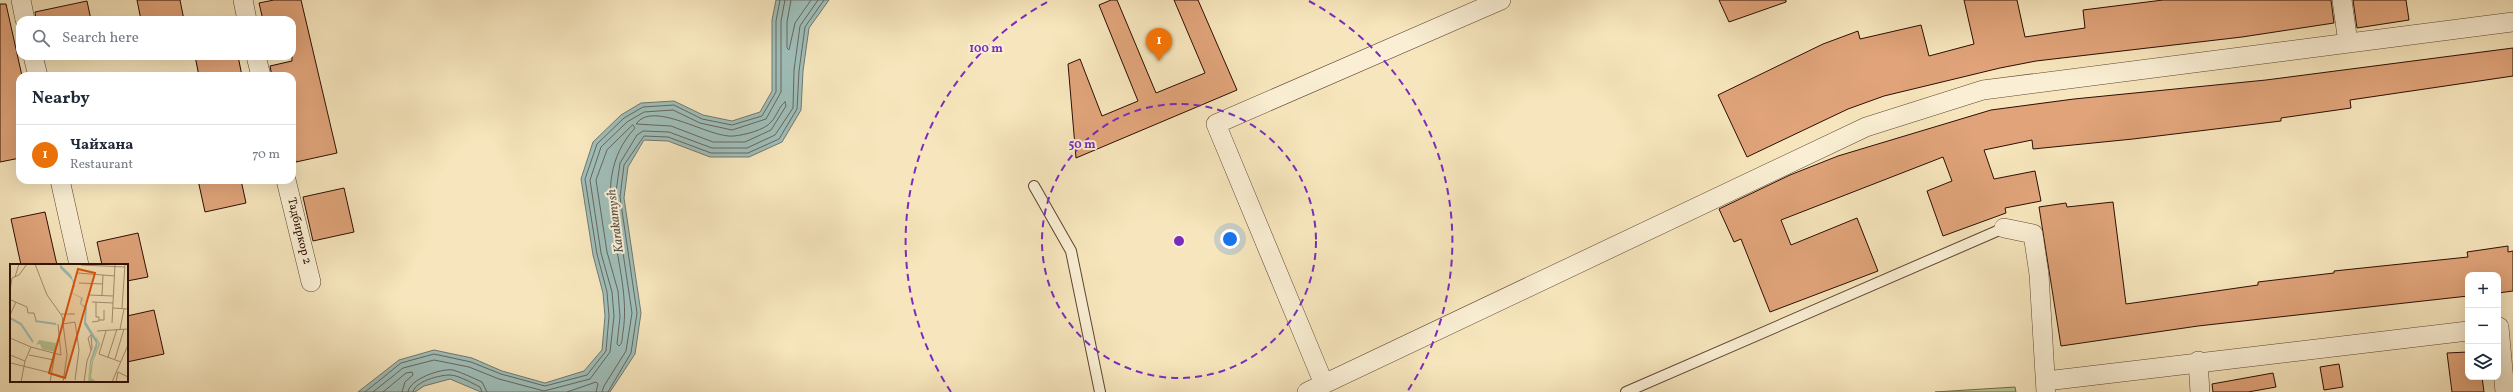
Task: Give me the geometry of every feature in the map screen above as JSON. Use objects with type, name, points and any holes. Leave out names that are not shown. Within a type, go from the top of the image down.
[{"type":"street","points":[[21,0],[25,16]]},
{"type":"street","points":[[242,0],[246,16]]},
{"type":"street","points":[[1324,384],[1216,124],[1501,0]]},
{"type":"street","points":[[2342,0],[2348,43]]},
{"type":"street","points":[[1306,392],[1866,127],[1983,90],[2513,22]]},
{"type":"street","points":[[34,60],[37,72]]},
{"type":"street","points":[[257,60],[260,72]]},
{"type":"street","points":[[61,184],[79,264]]},
{"type":"street","name":"Тадбиркор 2","points":[[287,184],[311,282]]},
{"type":"street","points":[[2004,228],[2033,234],[2039,274],[2046,386],[2198,361],[2465,331]]},
{"type":"street","points":[[2501,327],[2513,325]]},
{"type":"street","points":[[2500,344],[2505,392]]},
{"type":"street","points":[[2198,361],[2200,392]]},
{"type":"lane","points":[[1034,186],[1071,251],[1100,392]]},
{"type":"lane","points":[[1626,392],[2004,228]]},
{"type":"green space","points":[[2015,387],[2016,392],[1935,392]]},
{"type":"water","name":"Karakamysh","points":[[776,0],[829,0],[809,28],[803,71],[801,110],[782,142],[749,157],[710,157],[668,141],[644,140],[628,167],[624,198],[641,313],[635,354],[610,392],[481,392],[450,379],[424,386],[415,392],[358,392],[399,360],[434,350],[472,358],[502,371],[545,383],[584,371],[602,350],[605,316],[603,293],[593,255],[581,179],[593,142],[621,115],[641,103],[674,101],[703,115],[732,121],[760,112],[772,91],[772,20]]},
{"type":"building","points":[[137,0],[180,0],[183,16],[140,16]]},
{"type":"building","points":[[274,0],[301,0],[337,153],[296,162],[296,72],[271,72],[270,66],[296,60],[296,16],[262,16],[259,3]]},
{"type":"building","points":[[1111,0],[1117,0],[1156,93],[1205,73],[1174,0],[1198,0],[1237,90],[1076,158],[1068,64],[1080,59],[1102,116],[1138,101],[1099,5]]},
{"type":"building","points":[[1719,0],[1786,0],[1786,2],[1729,22]]},
{"type":"building","points":[[1964,0],[2017,0],[2025,37],[2085,28],[2083,10],[2163,0],[2331,0],[2334,23],[2242,37],[2036,61],[2000,68],[1884,96],[1848,109],[1747,157],[1718,95],[1823,44],[1858,31],[1860,39],[1921,25],[1929,56],[1974,44]]},
{"type":"building","points":[[2353,0],[2406,0],[2409,20],[2357,28]]},
{"type":"building","points":[[87,1],[90,16],[36,16],[35,12]]},
{"type":"building","points":[[0,4],[6,4],[16,49],[16,60],[18,60],[21,72],[16,72],[16,159],[0,162]]},
{"type":"building","points":[[2513,48],[2513,76],[2350,100],[2351,108],[2281,118],[2281,121],[2133,139],[2033,149],[2032,140],[1984,150],[1994,179],[2035,171],[2041,201],[2005,208],[2006,213],[1943,236],[1927,191],[1952,181],[1943,157],[1781,220],[1791,245],[1857,218],[1878,271],[1770,312],[1741,239],[1734,242],[1719,209],[1790,175],[1838,156],[1991,110],[2074,99],[2266,80]]},
{"type":"building","points":[[196,60],[239,60],[241,72],[198,72]]},
{"type":"building","points":[[199,184],[242,184],[246,203],[205,212]]},
{"type":"building","points":[[344,188],[354,232],[313,241],[303,197]]},
{"type":"building","points":[[2113,202],[2126,304],[2258,285],[2258,282],[2334,273],[2334,271],[2468,257],[2467,252],[2508,246],[2508,252],[2513,251],[2513,291],[2501,293],[2501,272],[2465,272],[2465,296],[2198,326],[2061,346],[2039,207],[2066,203],[2067,207]]},
{"type":"building","points":[[45,212],[57,264],[21,264],[11,219]]},
{"type":"building","points":[[138,233],[148,277],[128,281],[128,264],[102,264],[97,242]]},
{"type":"building","points":[[154,310],[164,354],[128,362],[128,316]]},
{"type":"building","points":[[2465,352],[2465,380],[2482,380],[2484,392],[2452,392],[2447,353]]},
{"type":"building","points":[[2339,364],[2343,387],[2324,390],[2320,367]]},
{"type":"building","points":[[2273,373],[2276,387],[2248,392],[2213,392],[2212,384]]},
{"type":"place","name":"Чайхана","points":[[1159,61]]}]
